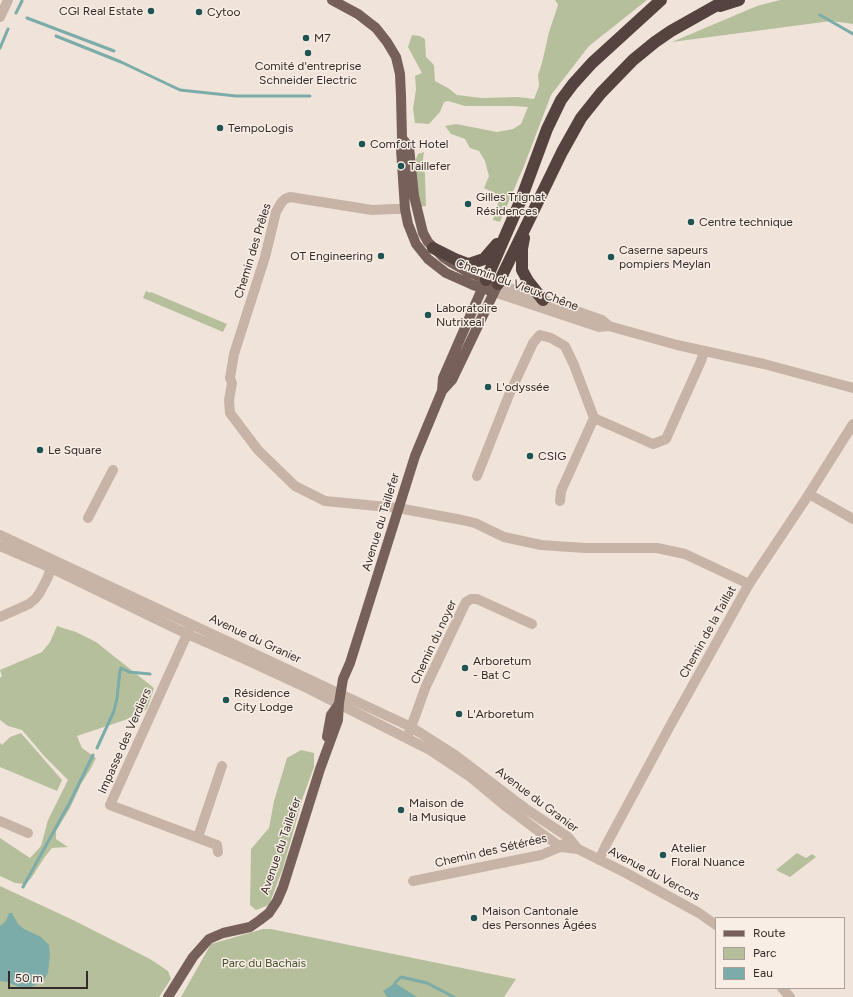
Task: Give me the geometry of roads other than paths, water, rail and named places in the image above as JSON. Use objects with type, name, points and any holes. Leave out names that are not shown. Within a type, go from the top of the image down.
[{"type":"highway","points":[[484,284],[520,202],[547,129],[561,100],[592,63],[661,0]]},
{"type":"highway","points":[[496,288],[570,139],[582,118],[601,92],[633,60],[655,42],[671,31],[726,0]]},
{"type":"highway","points":[[711,9],[739,0]]},
{"type":"highway","points":[[525,229],[522,248],[522,270],[528,281],[543,300]]},
{"type":"highway","points":[[433,248],[455,259],[472,264],[484,259],[506,232]]},
{"type":"main road","name":"Chemin du Vieux Chêne","points":[[332,0],[358,14],[376,28],[396,57],[400,74],[402,138],[400,150],[405,209],[411,234],[423,255],[446,273],[496,288]]},
{"type":"main road","name":"Chemin du Vieux Chêne","points":[[402,138],[409,147],[414,196],[423,233],[433,248],[452,263],[484,284]]},
{"type":"main road","name":"Avenue du Taillefer","points":[[168,997],[193,956],[210,939],[223,933],[250,927],[269,913],[277,902],[320,769],[338,720],[343,679],[350,663],[415,456],[442,391],[443,378],[484,284]]},
{"type":"main road","name":"Avenue du Taillefer","points":[[442,391],[452,380],[496,288]]},
{"type":"street","points":[[0,17],[8,0]]},
{"type":"street","name":"Chemin des Prêles","points":[[405,209],[394,208],[372,210],[290,197],[280,203],[276,212],[265,257],[234,354],[230,378],[232,384],[229,400],[230,413],[258,450],[295,486],[325,501],[398,508],[475,523],[504,537],[541,545],[585,548],[657,548],[685,554],[750,584]]},
{"type":"street","name":"Chemin du Vieux Chêne","points":[[496,288],[543,300],[602,320],[609,326]]},
{"type":"street","name":"Chemin du Vieux Chêne","points":[[496,288],[598,327],[609,326],[704,351],[764,364],[853,388]]},
{"type":"street","points":[[477,476],[509,395],[533,343],[540,335],[551,338],[565,346],[574,365],[594,418],[562,491],[560,501]]},
{"type":"street","points":[[594,418],[653,444],[666,439],[701,361],[704,351]]},
{"type":"street","name":"Chemin de la Taillat","points":[[599,860],[670,726],[750,584],[853,424]]},
{"type":"street","points":[[88,518],[113,470]]},
{"type":"street","points":[[809,494],[853,519]]},
{"type":"street","name":"Avenue du Granier","points":[[0,534],[53,564],[187,634],[411,727],[455,755],[526,809],[568,837],[578,849]]},
{"type":"street","name":"Avenue du Granier","points":[[0,546],[53,564],[192,625],[341,699],[408,739],[430,750],[469,776],[500,802],[561,847],[578,849]]},
{"type":"street","points":[[0,616],[29,604],[39,594],[53,564]]},
{"type":"street","name":"Chemin du noyer","points":[[408,739],[426,686],[466,602],[471,599],[477,599],[532,624]]},
{"type":"street","name":"Impasse des Verdiers","points":[[192,625],[110,805],[217,845],[218,852]]},
{"type":"street","points":[[198,837],[222,766]]},
{"type":"street","points":[[0,821],[28,833]]},
{"type":"street","name":"Chemin des Sétérées","points":[[414,881],[541,855],[561,847],[568,837]]},
{"type":"street","name":"Avenue du Vercors","points":[[578,849],[664,893],[699,913],[715,924]]},
{"type":"street","points":[[783,989],[790,997]]},
{"type":"water","points":[[9,913],[12,913],[18,924],[24,929],[41,937],[49,945],[50,955],[48,973],[43,981],[29,988],[22,988],[0,981],[0,926],[6,921]]},
{"type":"water","points":[[395,983],[417,997],[387,997],[383,991]]},
{"type":"waterway","points":[[16,13],[22,1]]},
{"type":"waterway","points":[[820,15],[853,34]]},
{"type":"waterway","points":[[27,18],[114,51]]},
{"type":"waterway","points":[[0,48],[8,29]]},
{"type":"waterway","points":[[56,36],[121,62],[180,90],[236,96],[310,96]]},
{"type":"waterway","points":[[97,748],[114,711],[121,668],[129,672],[150,674]]},
{"type":"waterway","points":[[23,887],[70,802],[93,755]]},
{"type":"waterway","points":[[395,983],[401,977],[427,983],[454,997]]},
{"type":"place","name":"CGI Real Estate","points":[[151,11]]},
{"type":"place","name":"Cytoo","points":[[199,12]]},
{"type":"place","name":"M7","points":[[306,38]]},
{"type":"place","name":"Comité d'entreprise Schneider Electric","points":[[308,53]]},
{"type":"place","name":"TempoLogis","points":[[220,128]]},
{"type":"place","name":"Comfort Hotel","points":[[362,144]]},
{"type":"place","name":"Taillefer","points":[[401,166]]},
{"type":"place","name":"Gilles Trignat Résidences","points":[[468,204]]},
{"type":"place","name":"Centre technique","points":[[691,222]]},
{"type":"place","name":"OT Engineering","points":[[381,256]]},
{"type":"place","name":"Caserne sapeurs pompiers Meylan","points":[[611,257]]},
{"type":"place","name":"Laboratoire Nutrixeal","points":[[428,315]]},
{"type":"place","name":"L'odyssée","points":[[488,387]]},
{"type":"place","name":"Le Square","points":[[40,450]]},
{"type":"place","name":"CSIG","points":[[530,456]]},
{"type":"place","name":"Arboretum - Bat C","points":[[465,668]]},
{"type":"place","name":"Résidence City Lodge","points":[[226,700]]},
{"type":"place","name":"L'Arboretum","points":[[459,714]]},
{"type":"place","name":"Maison de la Musique","points":[[401,810]]},
{"type":"place","name":"Atelier Floral Nuance","points":[[663,855]]},
{"type":"place","name":"Maison Cantonale des Personnes Âgées","points":[[474,918]]},
{"type":"park label","name":"Parc du Bachais","points":[[264,963]]}]
